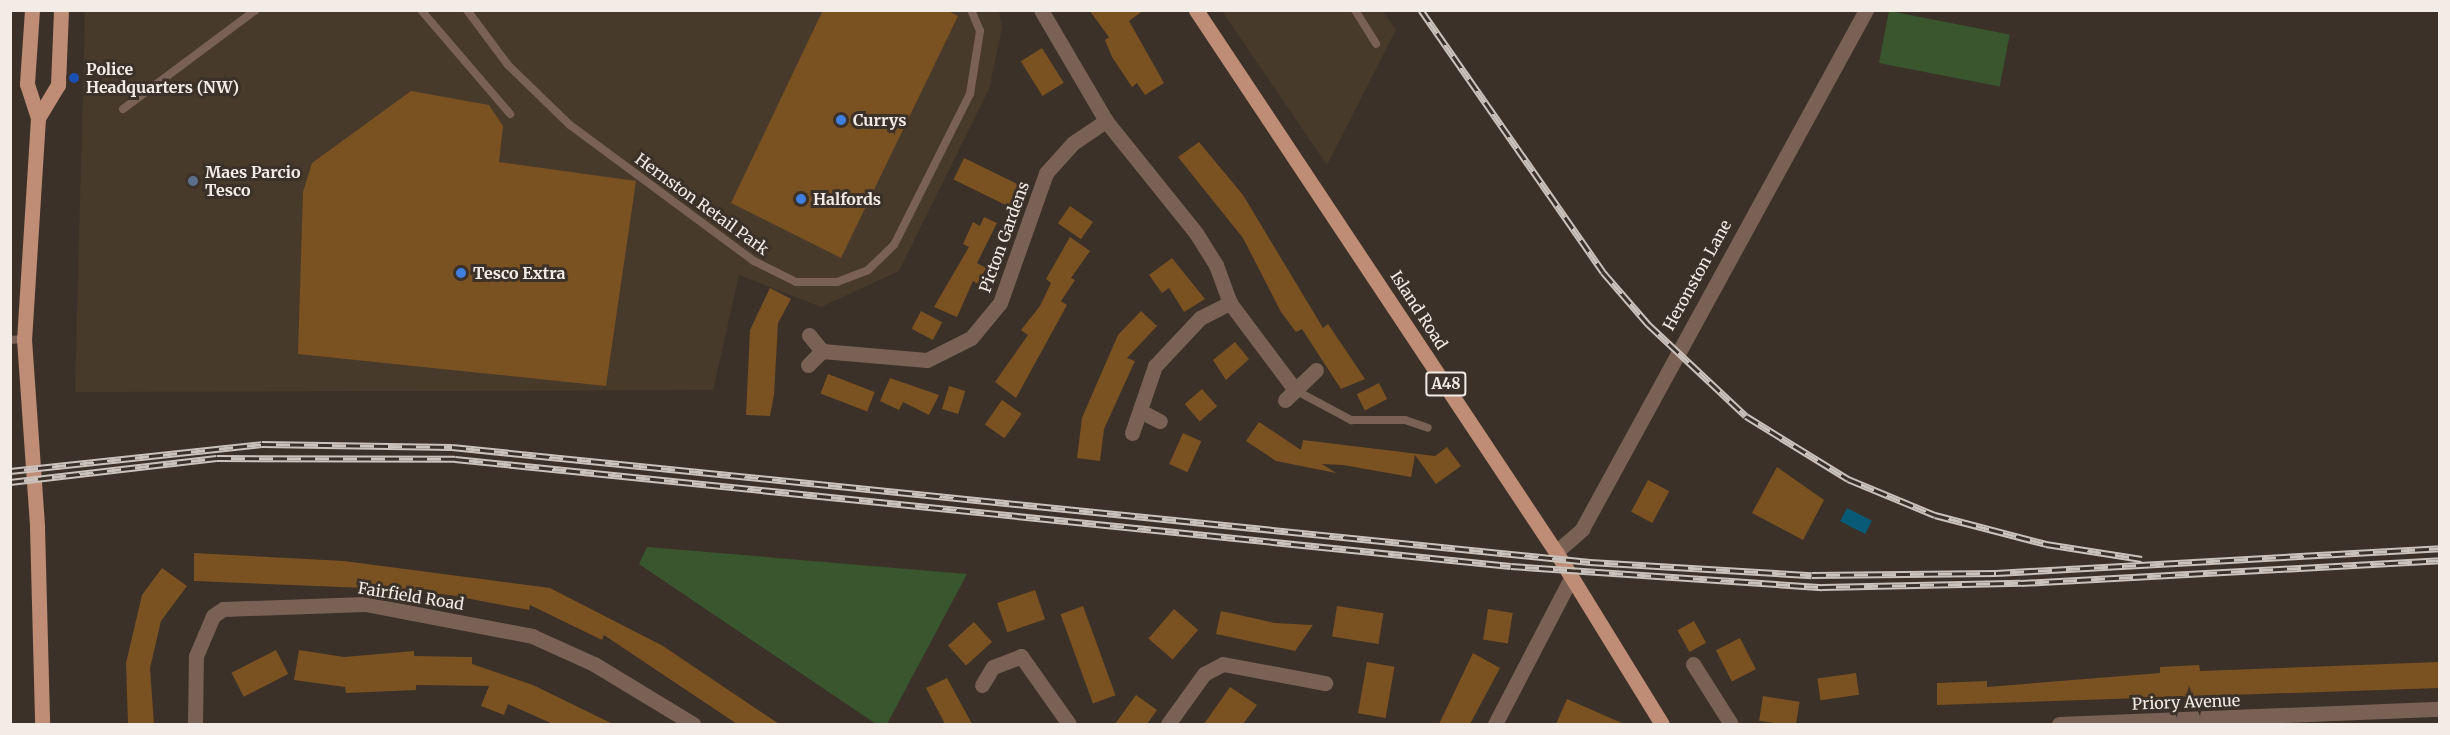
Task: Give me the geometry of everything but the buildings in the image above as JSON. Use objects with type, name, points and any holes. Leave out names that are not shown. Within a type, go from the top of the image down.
[{"type":"main road","points":[[32,10],[27,84],[38,118],[17,340],[38,527],[42,724]]},
{"type":"main road","points":[[38,118],[58,85],[62,10]]},
{"type":"main road","name":"Island Road","points":[[1196,10],[1556,552],[1662,724]]},
{"type":"street","points":[[1041,10],[1106,121],[1196,234],[1216,265],[1230,303],[1290,395],[1316,370]]},
{"type":"street","name":"Heronston Lane","points":[[1556,552],[1582,529],[1866,10]]},
{"type":"street","name":"Picton Gardens","points":[[822,351],[927,360],[971,338],[1000,303],[1046,172],[1073,143],[1106,121]]},
{"type":"street","points":[[1132,433],[1142,412],[1155,366],[1200,318],[1230,303]]},
{"type":"street","points":[[808,365],[822,351],[809,335]]},
{"type":"street","points":[[1142,412],[1160,421]]},
{"type":"street","points":[[1495,724],[1571,578]]},
{"type":"street","name":"Fairfield Road","points":[[195,724],[196,656],[213,616],[224,609],[365,604],[532,636],[594,664],[693,724]]},
{"type":"street","points":[[982,685],[993,667],[1021,656],[1069,724]]},
{"type":"street","points":[[1168,724],[1204,674],[1223,664],[1325,683]]},
{"type":"street","points":[[1693,664],[1731,724]]},
{"type":"street","name":"Priory Avenue","points":[[2059,724],[2314,720],[2439,709]]},
{"type":"lane","points":[[123,109],[256,10]]},
{"type":"lane","points":[[421,10],[510,114]]},
{"type":"lane","name":"Hernston Retail Park","points":[[467,10],[508,65],[570,125],[754,261],[796,282],[837,282],[868,270],[894,245],[970,94],[980,31],[971,10]]},
{"type":"lane","points":[[1355,10],[1376,44]]},
{"type":"lane","points":[[1290,395],[1351,420],[1405,420],[1428,428]]},
{"type":"shaded area","points":[[85,11],[999,11],[1002,28],[989,89],[899,271],[821,307],[739,275],[713,390],[75,392]]},
{"type":"shaded area","points":[[1222,11],[1383,11],[1396,30],[1327,165]]},
{"type":"green space","points":[[1889,11],[2010,34],[2000,86],[1879,63]]},
{"type":"green space","points":[[647,547],[967,574],[887,724],[876,724],[639,564]]},
{"type":"water","points":[[1847,508],[1872,521],[1865,534],[1840,521]]},
{"type":"railway","points":[[1421,10],[1603,272],[1648,324],[1746,416],[1848,479],[1935,515],[2046,544],[2142,559]]},
{"type":"railway","points":[[10,471],[262,444],[452,447],[1590,562],[1812,575],[1996,573],[2440,548]]},
{"type":"railway","points":[[10,482],[217,458],[455,459],[1511,566],[1822,587],[2021,583],[2440,560]]},
{"type":"place","name":"Police Headquarters (NW)","points":[[74,78]]},
{"type":"place","name":"Currys","points":[[841,120]]},
{"type":"place","name":"Maes Parcio Tesco","points":[[193,181]]},
{"type":"place","name":"Halfords","points":[[801,199]]},
{"type":"place","name":"Tesco Extra","points":[[461,273]]}]
